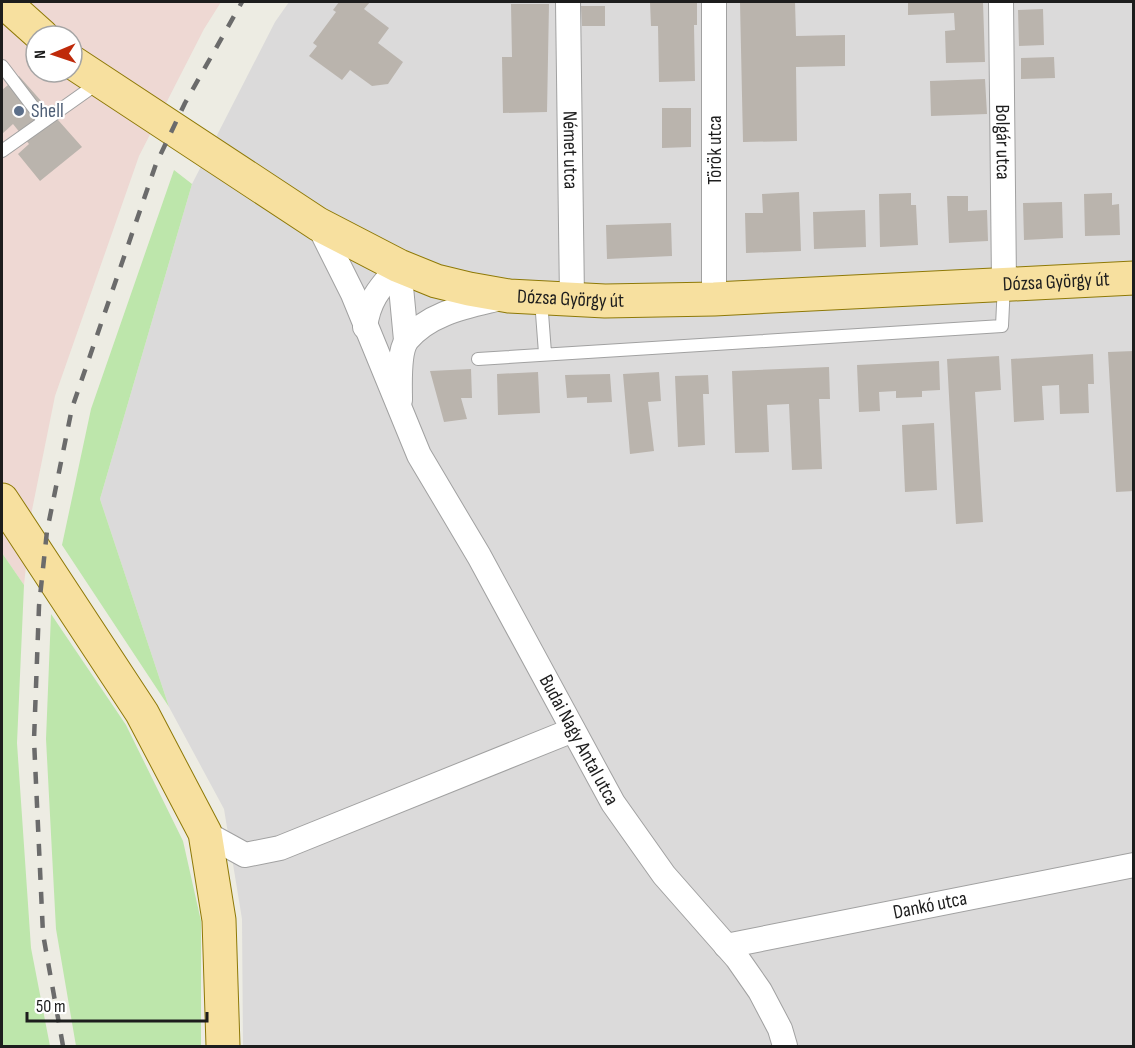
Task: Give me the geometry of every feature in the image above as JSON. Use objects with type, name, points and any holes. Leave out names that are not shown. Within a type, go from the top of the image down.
[{"type":"main road","points":[[4,2],[29,24]]},
{"type":"main road","points":[[2,21],[24,33]]},
{"type":"main road","name":"Dózsa György út","points":[[84,71],[318,224],[399,266],[436,281],[541,298],[605,302],[714,299],[1134,278]]},
{"type":"main road","points":[[2,500],[142,713],[205,833],[219,921],[223,1047]]},
{"type":"street","name":"Német utca","points":[[541,298],[568,2]]},
{"type":"street","name":"Török utca","points":[[714,2],[714,299]]},
{"type":"street","name":"Bolgár utca","points":[[1001,2],[1004,283]]},
{"type":"street","name":"Budai Nagy Antal utca","points":[[318,224],[353,294],[400,415],[419,455],[478,556],[613,803],[664,875],[726,946],[760,990],[780,1029],[785,1047]]},
{"type":"street","points":[[365,327],[368,308],[373,297],[399,266]]},
{"type":"street","name":"Budai Nagy Antal utca","points":[[399,266],[406,340],[400,367],[400,415]]},
{"type":"street","points":[[406,340],[442,313],[541,298]]},
{"type":"street","points":[[205,833],[245,855],[280,848],[573,730]]},
{"type":"street","name":"Dankó utca","points":[[726,946],[1134,865]]},
{"type":"lane","points":[[2,66],[43,120]]},
{"type":"lane","points":[[2,151],[99,82]]},
{"type":"lane","points":[[478,359],[1002,326],[1004,283]]},
{"type":"lane","points":[[541,298],[545,353]]},
{"type":"shaded area","points":[[2,2],[221,2],[204,29],[139,156],[55,396],[32,510],[24,585],[2,553]]},
{"type":"shaded area","points":[[289,2],[1133,2],[1133,1046],[243,1046],[242,919],[224,809],[169,707],[100,499],[192,184],[275,22]]},
{"type":"green space","points":[[174,170],[192,184],[100,499],[169,707],[62,545],[91,409]]},
{"type":"green space","points":[[2,553],[24,585],[17,743],[31,948],[50,1046],[2,1046]]},
{"type":"green space","points":[[51,614],[126,725],[183,841],[201,921],[201,1046],[76,1046],[56,929],[46,739]]},
{"type":"building","points":[[339,2],[370,2],[364,9],[389,28],[378,43],[403,62],[388,84],[372,86],[350,70],[342,80],[309,56],[317,46],[313,43],[336,12],[333,10]]},
{"type":"building","points":[[650,2],[697,2],[697,25],[694,25],[695,81],[659,82],[658,26],[651,26]]},
{"type":"building","points":[[740,2],[795,2],[796,36],[845,35],[845,66],[796,67],[797,141],[743,142]]},
{"type":"building","points":[[908,2],[983,2],[985,62],[946,63],[945,31],[955,30],[954,13],[908,15]]},
{"type":"building","points":[[511,4],[549,4],[547,112],[503,113],[502,57],[512,57]]},
{"type":"building","points":[[581,6],[605,6],[605,26],[582,26]]},
{"type":"building","points":[[1043,9],[1044,45],[1019,46],[1018,10]]},
{"type":"building","points":[[1054,57],[1055,78],[1021,79],[1021,58]]},
{"type":"building","points":[[19,76],[82,147],[40,181],[18,154],[29,144],[13,124],[2,134],[2,90]]},
{"type":"building","points":[[985,79],[987,114],[931,116],[930,81]]},
{"type":"building","points":[[662,108],[691,108],[691,147],[662,148]]},
{"type":"building","points":[[799,192],[801,251],[746,253],[745,213],[763,213],[762,194]]},
{"type":"building","points":[[911,193],[911,205],[916,205],[918,245],[880,247],[879,194]]},
{"type":"building","points":[[1112,193],[1112,205],[1119,204],[1120,235],[1085,236],[1084,194]]},
{"type":"building","points":[[947,196],[968,196],[968,211],[987,210],[988,241],[949,243]]},
{"type":"building","points":[[1062,202],[1063,238],[1024,240],[1023,203]]},
{"type":"building","points":[[865,210],[866,247],[814,249],[813,212]]},
{"type":"building","points":[[671,223],[672,256],[607,259],[606,225]]},
{"type":"building","points":[[1134,351],[1134,491],[1116,492],[1108,352]]},
{"type":"building","points":[[1093,354],[1094,384],[1088,384],[1089,413],[1060,414],[1059,385],[1042,386],[1044,420],[1014,422],[1011,359]]},
{"type":"building","points":[[999,356],[1001,390],[975,392],[983,522],[956,524],[947,359]]},
{"type":"building","points":[[939,361],[940,390],[922,391],[922,397],[896,398],[896,391],[879,392],[880,411],[859,412],[857,365]]},
{"type":"building","points":[[829,367],[830,399],[819,399],[822,469],[792,470],[789,404],[767,405],[769,452],[735,453],[732,371]]},
{"type":"building","points":[[471,369],[472,398],[461,398],[467,419],[444,422],[430,371]]},
{"type":"building","points":[[538,372],[540,413],[498,415],[497,374]]},
{"type":"building","points":[[659,372],[661,401],[648,402],[654,451],[630,454],[623,374]]},
{"type":"building","points":[[610,374],[612,402],[587,403],[587,397],[567,398],[565,375]]},
{"type":"building","points":[[708,375],[709,394],[703,394],[705,445],[678,447],[675,376]]},
{"type":"building","points":[[934,423],[937,490],[905,492],[902,425]]},
{"type":"railway","points":[[63,1046],[43,934],[34,740],[39,606],[47,531],[72,408],[156,164],[185,103],[242,2]]},
{"type":"place","name":"Shell","points":[[19,111]]}]
